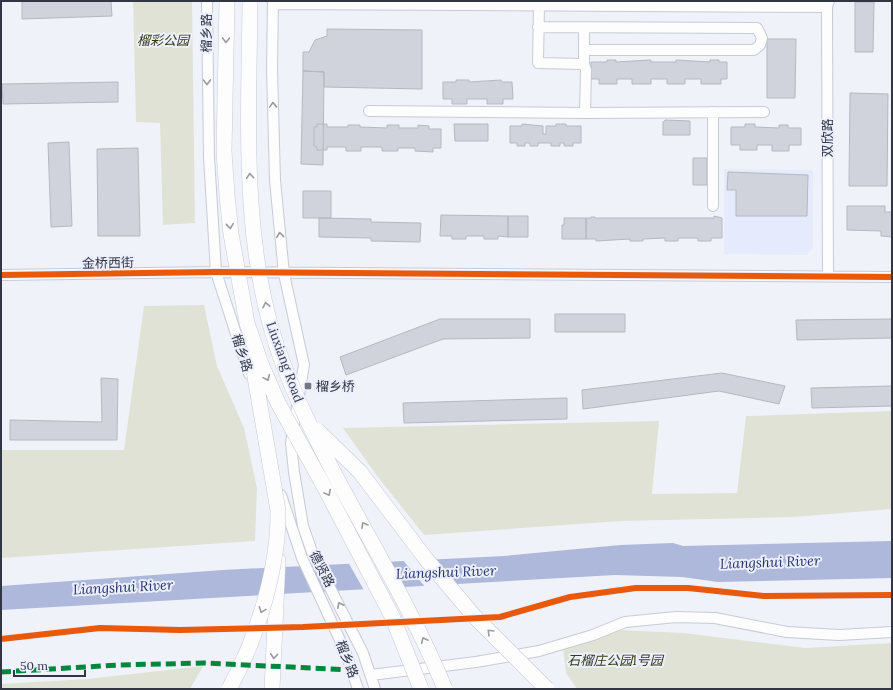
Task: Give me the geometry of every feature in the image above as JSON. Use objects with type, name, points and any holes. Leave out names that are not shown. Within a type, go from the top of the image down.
[{"type":"highway","name":"Liuxiang Road","points":[[227,1],[224,151],[231,234],[247,323],[261,364],[278,403],[326,490],[392,616],[421,689]]},
{"type":"highway","name":"Liuxiang Road","points":[[250,1],[249,153],[255,250],[269,317],[282,359],[306,419],[394,581],[432,657],[445,689]]},
{"type":"highway","points":[[247,323],[255,381],[278,510],[279,533],[277,609],[272,689]]},
{"type":"highway","points":[[306,419],[360,472],[426,559],[474,616],[547,689]]},
{"type":"highway","points":[[229,689],[266,601],[279,533]]},
{"type":"street","name":"榴乡路","points":[[207,1],[209,157],[216,272],[260,408],[277,482],[294,538],[345,651],[358,689]]},
{"type":"street","points":[[284,274],[275,180],[272,69],[273,2],[539,5],[828,4]]},
{"type":"street","name":"双欣路","points":[[828,4],[828,276]]},
{"type":"street","points":[[539,5],[538,63],[584,64]]},
{"type":"street","points":[[538,27],[757,28],[762,38],[760,45],[754,50],[584,50]]},
{"type":"street","points":[[584,27],[584,64],[586,70],[585,113]]},
{"type":"street","points":[[369,111],[585,113],[764,112]]},
{"type":"street","points":[[713,112],[713,206]]},
{"type":"street","name":"金桥西街","points":[[1,275],[216,272],[284,274],[892,277]]},
{"type":"street","name":"德贤路","points":[[284,274],[304,365],[291,442],[294,472],[303,526],[312,552],[363,652],[375,689]]},
{"type":"street","points":[[371,675],[476,662],[539,651],[593,635],[625,622],[676,617],[715,618],[787,632],[839,635],[892,632]]},
{"type":"shaded area","points":[[724,169],[813,170],[813,248],[807,255],[724,254]]},
{"type":"green space","name":"榴彩公园","points":[[133,1],[192,1],[195,223],[163,225],[160,123],[136,122]]},
{"type":"green space","points":[[204,305],[217,366],[244,428],[257,488],[255,541],[1,558],[1,450],[124,450],[144,306]]},
{"type":"green space","points":[[892,411],[892,509],[793,517],[621,521],[424,535],[378,477],[343,428],[659,421],[652,494],[737,493],[746,416]]},
{"type":"green space","name":"石榴庄公园1号园","points":[[596,629],[684,633],[805,648],[892,643],[892,689],[577,689],[566,673],[563,647]]},
{"type":"green space","points":[[203,666],[190,689],[1,689],[1,684],[88,679]]},
{"type":"water","name":"Liangshui River","points":[[892,541],[892,578],[718,582],[682,577],[615,575],[1,610],[1,586],[223,570],[504,556],[620,545],[673,543],[683,546]]},
{"type":"pier","points":[[415,558],[441,587],[426,588],[402,559]]},
{"type":"pier","points":[[388,560],[404,589],[365,592],[348,562]]},
{"type":"building","points":[[22,1],[111,1],[112,16],[22,19]]},
{"type":"building","points":[[855,2],[874,2],[873,52],[855,52]]},
{"type":"building","points":[[327,29],[422,30],[422,89],[324,87],[324,72],[303,71],[303,52],[309,52],[315,40],[327,36]]},
{"type":"building","points":[[767,39],[796,39],[795,98],[767,98]]},
{"type":"building","points":[[607,60],[616,60],[616,62],[651,60],[651,62],[676,62],[676,60],[710,62],[710,60],[719,60],[719,62],[727,62],[727,79],[721,79],[721,84],[701,84],[701,79],[685,79],[685,84],[667,84],[667,79],[651,79],[651,84],[632,84],[632,79],[617,79],[617,84],[599,84],[599,79],[591,79],[591,62],[607,62]]},
{"type":"building","points":[[303,71],[324,72],[323,165],[301,164]]},
{"type":"building","points":[[456,80],[469,80],[469,82],[501,80],[502,82],[512,82],[513,99],[503,99],[503,104],[487,104],[487,99],[467,99],[467,104],[452,104],[452,99],[443,99],[443,82],[456,82]]},
{"type":"building","points":[[118,82],[118,102],[3,104],[2,84]]},
{"type":"building","points":[[850,93],[888,94],[887,186],[849,186]]},
{"type":"building","points":[[665,120],[690,121],[690,135],[663,135],[663,122]]},
{"type":"building","points":[[317,124],[327,124],[327,127],[348,127],[348,125],[360,125],[360,127],[387,128],[387,125],[399,125],[399,128],[418,128],[418,125],[429,126],[429,129],[441,129],[441,148],[433,148],[433,152],[415,151],[415,148],[398,148],[398,151],[382,151],[382,147],[361,147],[361,151],[346,151],[346,147],[327,147],[327,150],[317,150],[317,147],[314,146],[314,127],[317,127]]},
{"type":"building","points":[[454,124],[488,124],[488,141],[455,141]]},
{"type":"building","points":[[522,124],[543,126],[543,134],[546,134],[546,126],[566,124],[566,126],[581,126],[581,143],[573,143],[573,146],[564,146],[564,143],[560,143],[560,146],[551,146],[551,143],[538,143],[538,146],[530,146],[530,143],[525,143],[525,146],[517,146],[517,143],[510,143],[510,126],[522,126]]},
{"type":"building","points":[[745,124],[755,124],[755,127],[779,128],[779,125],[788,125],[788,128],[801,128],[801,145],[789,145],[789,151],[772,151],[772,145],[757,145],[757,150],[740,150],[740,145],[731,145],[731,127],[745,127]]},
{"type":"building","points":[[69,142],[72,226],[51,227],[48,143]]},
{"type":"building","points":[[138,148],[140,236],[98,236],[97,149]]},
{"type":"building","points":[[693,158],[707,158],[707,185],[693,185]]},
{"type":"building","points":[[728,172],[808,175],[807,216],[736,216],[736,190],[727,190]]},
{"type":"building","points":[[303,191],[331,191],[331,218],[303,218]]},
{"type":"building","points":[[847,206],[885,206],[885,212],[892,212],[892,237],[881,236],[881,231],[847,230]]},
{"type":"building","points":[[441,215],[508,216],[508,237],[498,236],[498,239],[484,239],[484,236],[466,236],[466,239],[452,239],[452,236],[440,236]]},
{"type":"building","points":[[508,216],[528,216],[528,237],[508,237]]},
{"type":"building","points":[[714,216],[722,218],[722,238],[711,238],[711,241],[698,241],[698,238],[678,238],[678,241],[665,241],[665,238],[643,239],[643,241],[630,241],[630,239],[596,241],[596,239],[586,239],[586,218],[591,217],[714,218]]},
{"type":"building","points":[[319,218],[371,219],[371,222],[421,223],[420,242],[371,241],[371,238],[319,237]]},
{"type":"building","points":[[564,218],[586,218],[586,239],[562,239],[562,225],[564,225]]},
{"type":"building","points":[[555,314],[625,314],[625,332],[555,332]]},
{"type":"building","points":[[440,319],[530,319],[530,338],[443,339],[346,375],[340,357]]},
{"type":"building","points":[[892,319],[892,338],[797,340],[796,320]]},
{"type":"building","points":[[722,373],[785,386],[779,404],[719,391],[583,409],[582,390]]},
{"type":"building","points":[[101,378],[118,379],[117,440],[10,440],[10,420],[102,422]]},
{"type":"building","points":[[892,386],[892,406],[812,408],[811,388]]},
{"type":"building","points":[[567,398],[567,419],[404,423],[403,403]]},
{"type":"marked path","points":[[1,672],[119,665],[204,663],[353,670]]},
{"type":"cycle path","points":[[1,275],[216,272],[892,277]]},
{"type":"cycle path","points":[[1,639],[100,628],[180,630],[303,627],[500,617],[570,597],[636,588],[688,588],[764,596],[892,595]]},
{"type":"place","name":"榴乡桥","points":[[308,386]]}]
